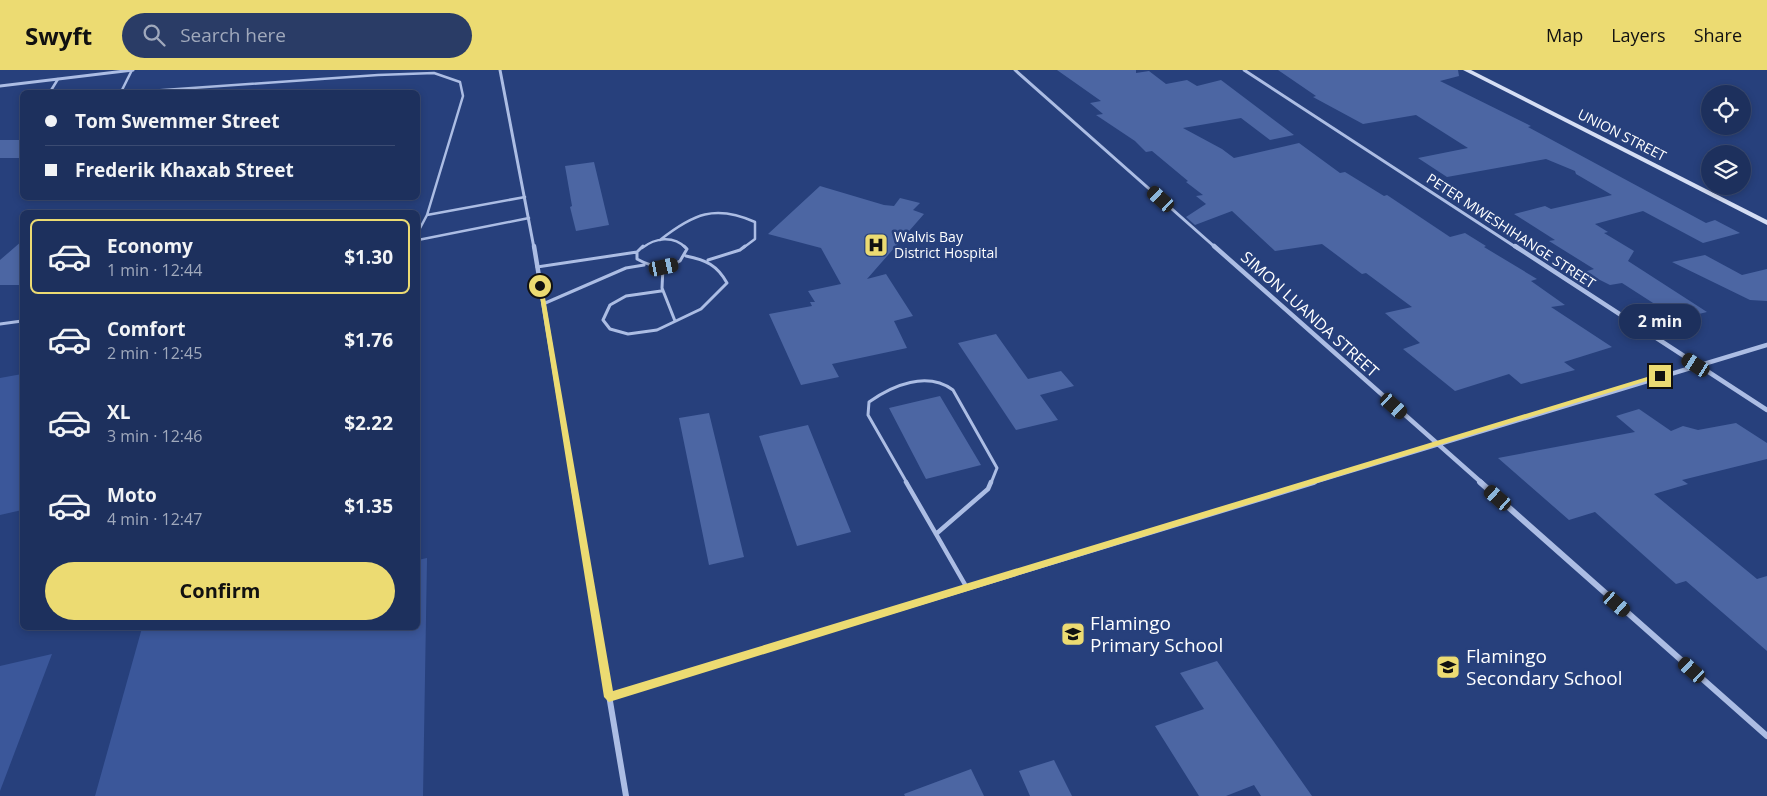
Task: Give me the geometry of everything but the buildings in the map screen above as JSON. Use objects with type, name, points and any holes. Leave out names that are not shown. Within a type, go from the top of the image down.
[{"type":"main road","name":"UNION STREET","points":[[1466,70],[1767,223]]},
{"type":"street","points":[[0,86],[133,70]]},
{"type":"street","points":[[500,70],[529,218],[626,796]]},
{"type":"street","name":"SIMON LUANDA STREET","points":[[1015,70],[1767,736]]},
{"type":"street","name":"PETER MWESHIHANGE STREET","points":[[1244,70],[1767,410]]},
{"type":"street","points":[[609,697],[1696,365],[1767,345]]},
{"type":"lane","points":[[122,90],[133,70]]},
{"type":"lane","points":[[162,90],[378,74],[434,73],[460,82],[463,96],[427,215],[420,228]]},
{"type":"lane","points":[[51,90],[58,79]]},
{"type":"lane","points":[[427,215],[525,197]]},
{"type":"lane","points":[[660,240],[678,224],[696,216],[714,212],[740,214],[755,222],[755,239],[740,250],[708,260]]},
{"type":"lane","points":[[420,240],[529,218]]},
{"type":"lane","points":[[644,265],[637,259],[637,252],[642,246],[660,240],[672,240],[682,243],[687,249],[686,256]]},
{"type":"lane","points":[[537,267],[637,252]]},
{"type":"lane","points":[[543,304],[626,268],[644,265],[664,267],[673,265],[686,256],[708,260],[721,270],[727,283],[701,309],[657,330],[628,334],[610,329],[603,320],[610,305],[626,296],[661,291]]},
{"type":"lane","points":[[664,267],[661,278],[661,291],[675,322]]},
{"type":"lane","points":[[0,324],[20,321]]},
{"type":"lane","points":[[936,534],[988,489],[997,468],[953,390],[942,382],[924,380],[886,389],[869,402],[868,415],[936,534],[967,588]]},
{"type":"shaded area","points":[[20,374],[20,510],[0,515],[0,378]]},
{"type":"shaded area","points":[[427,558],[423,796],[95,796],[141,630],[420,630],[420,560]]},
{"type":"shaded area","points":[[52,654],[0,791],[0,666]]},
{"type":"place","name":"Walvis Bay District Hospital","points":[[876,245]]},
{"type":"place","name":"Flamingo Primary School","points":[[1073,634]]},
{"type":"place","name":"Flamingo Secondary School","points":[[1448,667]]},
{"type":"route","points":[[540,286],[609,697],[1660,376]]}]
